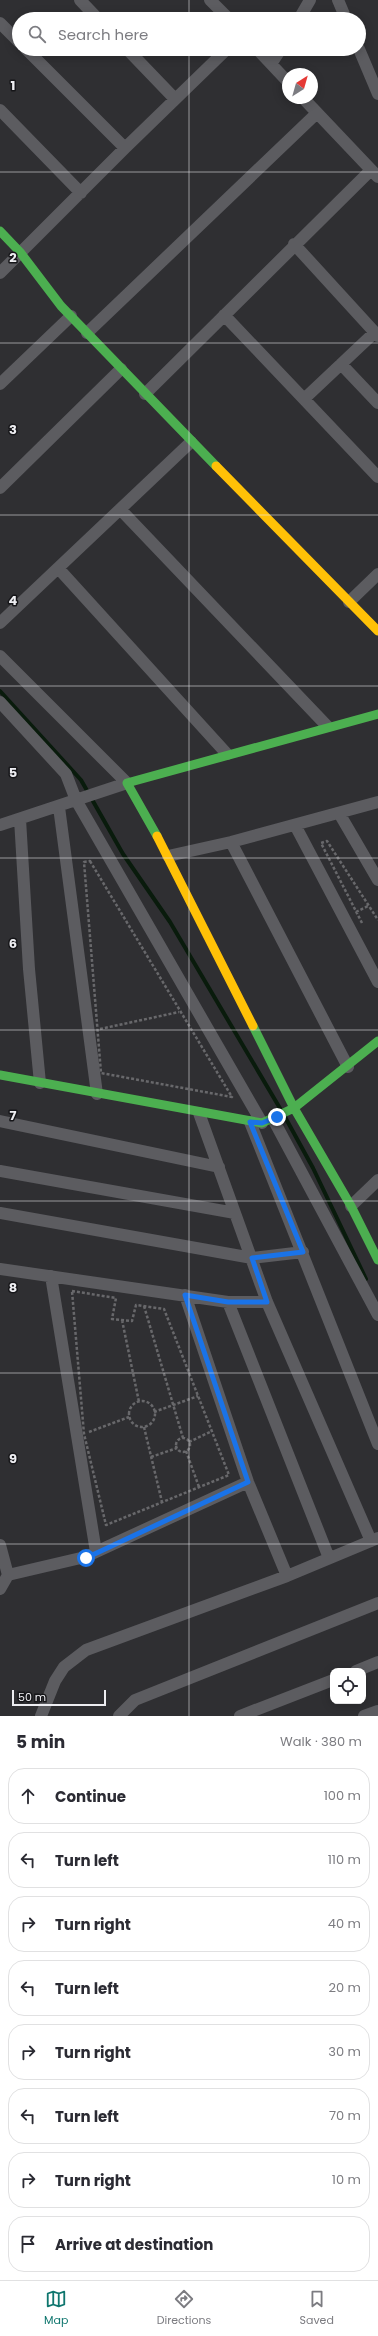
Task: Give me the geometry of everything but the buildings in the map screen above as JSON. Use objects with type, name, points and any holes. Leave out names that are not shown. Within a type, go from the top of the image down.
[{"type":"street","points":[[80,0],[91,12]]},
{"type":"street","points":[[303,12],[310,0]]},
{"type":"street","points":[[338,0],[343,12]]},
{"type":"street","points":[[217,3],[224,12]]},
{"type":"street","points":[[0,23],[12,35]]},
{"type":"street","points":[[33,56],[125,148]]},
{"type":"street","points":[[134,56],[175,99]]},
{"type":"street","points":[[0,273],[125,148],[221,56]]},
{"type":"street","points":[[264,56],[282,76]]},
{"type":"street","points":[[271,64],[276,56]]},
{"type":"street","points":[[362,56],[378,94]]},
{"type":"street","points":[[145,394],[294,244],[375,173],[309,104]]},
{"type":"street","points":[[0,110],[80,193]]},
{"type":"street","points":[[87,333],[317,113]]},
{"type":"street","points":[[0,231],[20,252],[71,316],[121,369],[378,631]]},
{"type":"street","points":[[294,244],[376,334],[304,399]]},
{"type":"street","points":[[224,315],[378,477]]},
{"type":"street","points":[[0,384],[71,316]]},
{"type":"street","points":[[341,364],[378,404]]},
{"type":"street","points":[[0,488],[121,369]]},
{"type":"street","points":[[0,623],[191,442]]},
{"type":"street","points":[[120,509],[327,726]]},
{"type":"street","points":[[58,568],[228,754]]},
{"type":"street","points":[[349,602],[378,574]]},
{"type":"street","points":[[366,618],[378,616]]},
{"type":"street","points":[[0,656],[128,783],[168,856],[291,1110],[351,1206],[378,1260]]},
{"type":"street","points":[[0,702],[66,774],[378,1316]]},
{"type":"street","points":[[0,825],[59,807],[110,788],[327,726],[378,714]]},
{"type":"street","points":[[168,856],[231,842],[378,802]]},
{"type":"street","points":[[59,807],[97,1094]]},
{"type":"street","points":[[339,813],[378,880]]},
{"type":"street","points":[[20,819],[29,969],[40,1083]]},
{"type":"street","points":[[295,825],[378,982]]},
{"type":"street","points":[[231,842],[348,1067]]},
{"type":"street","points":[[0,1075],[199,1113],[266,1120],[291,1110],[348,1067],[378,1041]]},
{"type":"street","points":[[41,1716],[55,1681],[64,1667],[86,1650],[287,1576],[375,1540],[267,1302],[199,1113]]},
{"type":"street","points":[[266,1120],[303,1252],[378,1444]]},
{"type":"street","points":[[0,1121],[219,1167]]},
{"type":"street","points":[[0,1171],[235,1213]]},
{"type":"street","points":[[351,1206],[378,1180]]},
{"type":"street","points":[[0,1213],[252,1258],[303,1252]]},
{"type":"street","points":[[0,1269],[228,1302],[267,1302]]},
{"type":"street","points":[[51,1276],[96,1552]]},
{"type":"street","points":[[185,1295],[248,1482],[287,1576]]},
{"type":"street","points":[[228,1302],[329,1558]]},
{"type":"street","points":[[0,1589],[8,1576],[86,1558],[248,1482]]},
{"type":"street","points":[[0,1545],[8,1576]]},
{"type":"street","points":[[119,1716],[135,1700],[378,1603]]},
{"type":"street","points":[[363,1668],[378,1662]]},
{"type":"street","points":[[240,1716],[330,1681]]},
{"type":"street","points":[[364,1716],[378,1711]]},
{"type":"path","points":[[364,926],[321,843],[327,841],[378,920]]},
{"type":"path","points":[[84,862],[90,861],[179,1012],[232,1097],[101,1073]]},
{"type":"path","points":[[356,912],[368,906]]},
{"type":"path","points":[[98,1030],[179,1012]]},
{"type":"path","points":[[72,1291],[116,1298],[112,1319],[132,1321],[136,1305],[144,1306],[164,1309],[229,1475],[106,1525],[84,1434],[72,1291]]},
{"type":"path","points":[[144,1306],[183,1438],[189,1442]]},
{"type":"path","points":[[122,1320],[139,1402]]},
{"type":"path","points":[[154,1412],[198,1396]]},
{"type":"path","points":[[139,1402],[149,1404],[154,1412],[152,1421],[144,1427],[135,1425],[129,1417],[131,1407],[139,1402]]},
{"type":"path","points":[[84,1434],[129,1417]]},
{"type":"path","points":[[144,1427],[162,1502]]},
{"type":"path","points":[[189,1442],[212,1431]]},
{"type":"path","points":[[177,1448],[177,1442],[183,1438]]},
{"type":"path","points":[[186,1451],[190,1445],[189,1442]]},
{"type":"path","points":[[151,1457],[177,1448]]},
{"type":"path","points":[[177,1448],[183,1452],[186,1451]]},
{"type":"path","points":[[186,1451],[199,1487]]},
{"type":"waterway","points":[[0,691],[81,780],[123,854],[170,922],[281,1110]]},
{"type":"waterway","points":[[285,1117],[313,1168],[366,1279]]},
{"type":"traffic: fast","points":[[0,231],[20,252],[61,306],[216,466]]},
{"type":"traffic: fast","points":[[157,836],[127,783],[378,714]]},
{"type":"traffic: fast","points":[[253,1026],[294,1108],[351,1206],[378,1260]]},
{"type":"traffic: fast","points":[[0,1075],[262,1123],[294,1108],[378,1041]]},
{"type":"traffic: slow","points":[[216,466],[378,631]]},
{"type":"traffic: slow","points":[[157,836],[253,1026]]},
{"type":"route","points":[[86,1558],[248,1482],[185,1295],[228,1302],[267,1302],[252,1258],[303,1252],[250,1122],[262,1123],[277,1117]]}]
